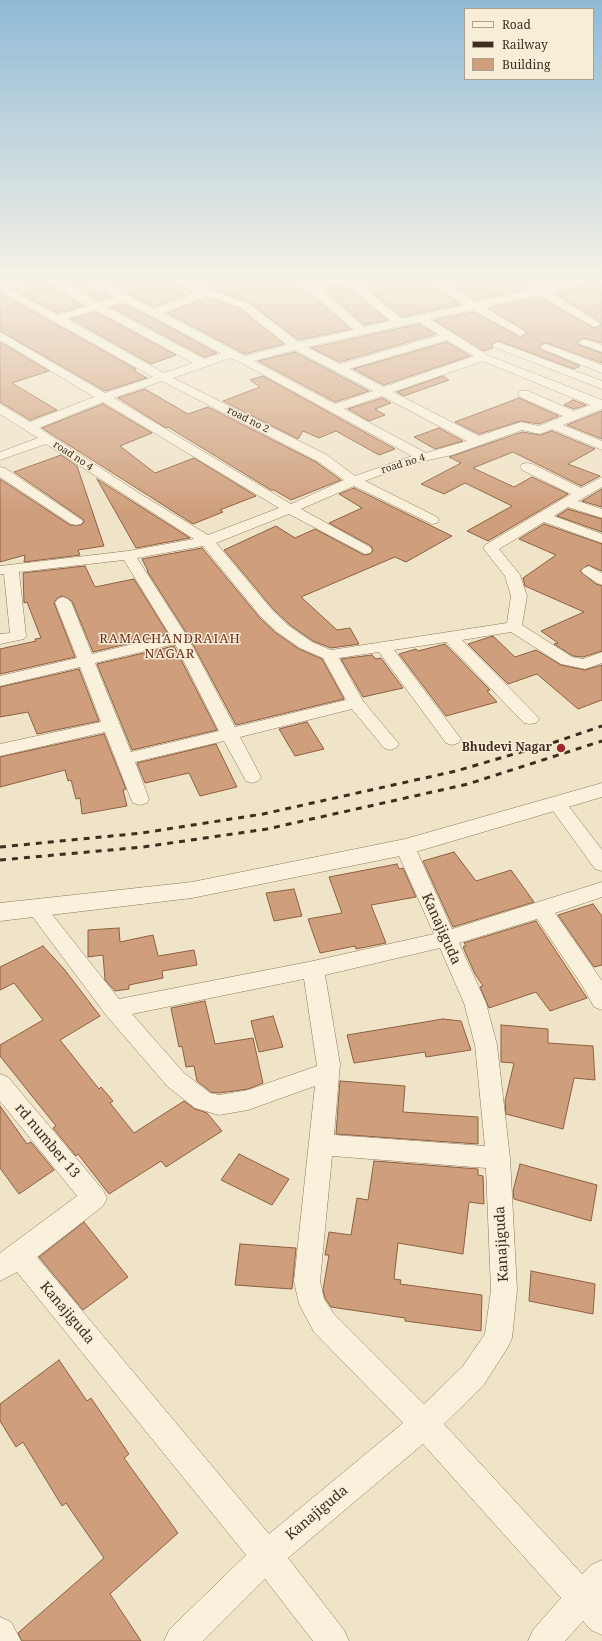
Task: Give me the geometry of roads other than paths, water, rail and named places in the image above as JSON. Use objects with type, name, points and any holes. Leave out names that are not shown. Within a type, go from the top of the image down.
[{"type":"street","points":[[39,359],[290,509],[365,550]]},
{"type":"street","name":"road no 2","points":[[130,359],[322,458],[354,481],[432,520]]},
{"type":"street","points":[[194,359],[204,364]]},
{"type":"street","points":[[29,427],[163,376],[219,359]]},
{"type":"street","points":[[241,359],[424,457]]},
{"type":"street","points":[[244,360],[249,359]]},
{"type":"street","points":[[321,359],[478,441]]},
{"type":"street","points":[[339,368],[371,359]]},
{"type":"street","points":[[335,408],[478,359]]},
{"type":"street","points":[[487,359],[602,404]]},
{"type":"street","points":[[533,359],[602,385]]},
{"type":"street","points":[[574,359],[602,370]]},
{"type":"street","points":[[524,394],[574,416]]},
{"type":"street","name":"road no 4","points":[[5,569],[128,555],[207,541],[290,509],[354,481],[406,461],[447,452],[520,426],[536,430],[553,425],[602,404]]},
{"type":"street","name":"road no 4","points":[[0,408],[137,498],[207,541],[267,614],[283,629],[306,645],[330,655]]},
{"type":"street","points":[[553,425],[602,446]]},
{"type":"street","points":[[0,456],[48,439]]},
{"type":"street","points":[[527,467],[582,494]]},
{"type":"street","points":[[0,471],[76,521]]},
{"type":"street","points":[[514,627],[519,596],[512,575],[490,548],[602,481]]},
{"type":"street","points":[[567,502],[602,514]]},
{"type":"street","points":[[542,516],[602,539]]},
{"type":"street","points":[[128,555],[180,638],[252,776]]},
{"type":"street","points":[[0,639],[18,636],[5,569]]},
{"type":"street","points":[[589,571],[602,580]]},
{"type":"street","points":[[63,602],[110,725],[126,759],[140,799]]},
{"type":"street","points":[[390,744],[356,703],[330,655],[514,627],[567,661],[584,664],[602,657]]},
{"type":"street","points":[[450,637],[530,719]]},
{"type":"street","points":[[0,681],[85,662],[180,638]]},
{"type":"street","points":[[383,646],[452,739]]},
{"type":"street","points":[[126,759],[356,703]]},
{"type":"street","points":[[0,750],[110,725]]},
{"type":"street","points":[[0,912],[192,890],[406,847],[602,790]]},
{"type":"street","points":[[557,804],[602,864]]},
{"type":"street","name":"Kanajiguda","points":[[180,1641],[267,1556],[424,1424],[473,1376],[498,1338],[504,1290],[498,1158],[486,1045],[475,1003],[406,847]]},
{"type":"street","points":[[114,1009],[313,969],[446,939],[542,910],[602,889]]},
{"type":"street","points":[[36,908],[114,1009],[176,1080],[203,1101],[219,1105],[248,1100],[328,1072]]},
{"type":"street","points":[[542,910],[590,979],[602,1001]]},
{"type":"street","points":[[313,969],[329,1064],[322,1145],[307,1281],[312,1304],[324,1323],[595,1597],[544,1641]]},
{"type":"street","name":"rd number 13","points":[[0,1084],[94,1198],[10,1262]]},
{"type":"street","points":[[322,1145],[498,1158]]},
{"type":"street","name":"Kanajiguda","points":[[10,1262],[267,1556]]},
{"type":"street","points":[[267,1556],[333,1641]]},
{"type":"street","points":[[0,1633],[5,1641]]},
{"type":"railway","points":[[0,847],[142,833],[263,814],[456,771],[555,742],[602,726]]},
{"type":"railway","points":[[0,860],[143,847],[267,829],[468,784],[602,741]]},
{"type":"place","name":"Bhudevi Nagar","points":[[561,748]]},
{"type":"district","name":"RAMACHANDRAIAH NAGAR","points":[[170,646]]}]
